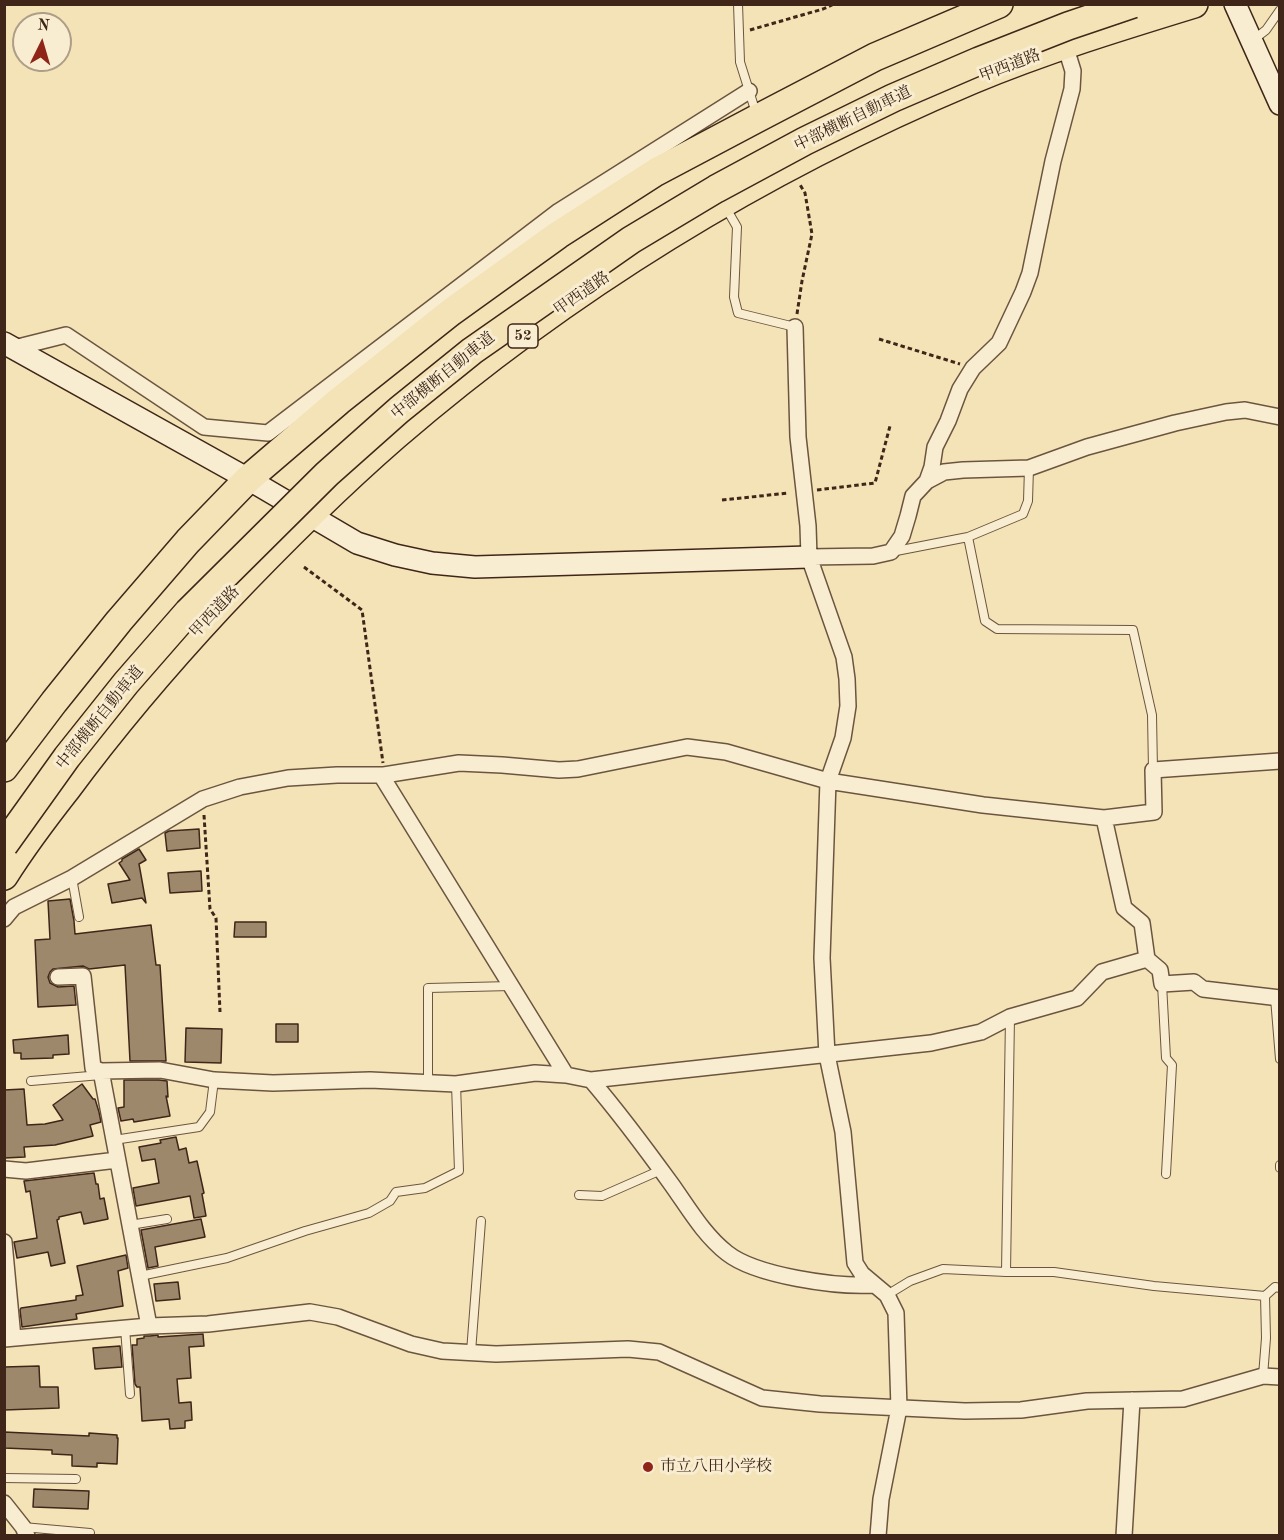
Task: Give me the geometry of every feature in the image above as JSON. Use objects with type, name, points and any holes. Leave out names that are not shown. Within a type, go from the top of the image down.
[{"type":"highway","points":[[4,768],[119,621],[188,541],[248,479],[339,401],[451,312],[558,234],[656,172],[875,57],[999,4]]},
{"type":"highway","name":"中部横断自動車道","points":[[4,845],[67,758],[126,683],[188,612],[327,474],[399,410],[472,351],[631,240],[716,189],[805,141],[893,98],[979,61],[1068,26],[1133,4]]},
{"type":"highway","name":"甲西道路","points":[[4,876],[24,845],[103,740],[186,642],[260,563],[395,436],[486,362],[584,291],[667,237],[789,168],[882,121],[963,84],[1065,45],[1194,4]]},
{"type":"street","points":[[1235,4],[1280,104]]},
{"type":"street","points":[[927,481],[935,447],[960,389],[973,368],[999,343],[1030,273],[1053,161],[1072,89],[1073,71],[1065,45]]},
{"type":"street","points":[[9,346],[66,335],[204,427],[268,433],[559,210],[749,91]]},
{"type":"street","points":[[795,327],[798,437],[810,557],[844,657],[847,679],[848,706],[843,738],[828,782],[822,958],[827,1054],[843,1132],[855,1263],[862,1274],[887,1295],[896,1313],[899,1408],[881,1499],[878,1536]]},
{"type":"street","points":[[9,346],[248,479],[357,543],[395,555],[432,563],[475,567],[873,556],[891,552],[902,536],[913,496],[927,481],[944,472],[1029,468],[1087,447],[1202,417],[1245,410],[1280,417]]},
{"type":"street","points":[[4,920],[14,907],[72,878],[203,799],[240,787],[288,778],[383,775],[459,763],[559,770],[578,769],[687,747],[726,752],[828,782],[983,806],[1104,818],[1154,812],[1153,770],[1280,761]]},
{"type":"street","points":[[383,775],[566,1075]]},
{"type":"street","points":[[1104,818],[1124,908],[1142,923],[1147,959],[1160,970],[1162,984],[1194,982],[1203,989],[1277,998]]},
{"type":"street","points":[[58,977],[83,976],[93,1068],[101,1073],[160,1070],[214,1080],[273,1083],[370,1080],[456,1084],[535,1072],[591,1080],[931,1044],[981,1032],[1010,1017],[1077,998],[1101,972],[1147,959]]},
{"type":"street","points":[[101,1073],[149,1326]]},
{"type":"street","points":[[591,1080],[632,1130],[706,1232],[727,1254],[746,1264],[773,1273],[856,1286],[873,1284]]},
{"type":"street","points":[[4,1169],[26,1171],[117,1160]]},
{"type":"street","points":[[4,1242],[9,1338],[149,1326],[208,1324],[310,1312],[338,1317],[411,1344],[442,1351],[496,1354],[628,1349],[659,1352],[762,1398],[820,1404],[965,1411],[1021,1410],[1087,1401],[1183,1399],[1263,1376],[1280,1377]]},
{"type":"street","points":[[1124,1536],[1132,1400]]},
{"type":"street","points":[[4,1503],[25,1532]]},
{"type":"lane","points":[[738,4],[740,62],[758,118]]},
{"type":"lane","points":[[1252,41],[1266,30],[1280,10]]},
{"type":"lane","points":[[724,204],[737,227],[734,297],[738,313],[795,327]]},
{"type":"lane","points":[[891,552],[968,537],[1023,514],[1028,501],[1029,468]]},
{"type":"lane","points":[[968,537],[986,621],[997,629],[1133,630],[1152,715],[1153,770]]},
{"type":"lane","points":[[72,878],[79,917]]},
{"type":"lane","points":[[1162,984],[1167,1058],[1172,1065],[1166,1174]]},
{"type":"lane","points":[[428,1083],[428,988],[511,986]]},
{"type":"lane","points":[[1277,998],[1280,1059]]},
{"type":"lane","points":[[1006,1272],[1010,1017]]},
{"type":"lane","points":[[31,1081],[101,1073]]},
{"type":"lane","points":[[114,1140],[199,1127],[210,1112],[214,1080]]},
{"type":"lane","points":[[140,1276],[227,1258],[305,1231],[369,1213],[390,1201],[396,1192],[425,1188],[459,1172],[456,1084]]},
{"type":"lane","points":[[579,1195],[602,1196],[661,1170]]},
{"type":"lane","points":[[130,1225],[167,1219]]},
{"type":"lane","points":[[471,1352],[481,1221]]},
{"type":"lane","points":[[887,1295],[910,1281],[943,1269],[1054,1272],[1154,1286],[1265,1296],[1275,1287],[1280,1288]]},
{"type":"lane","points":[[1263,1376],[1266,1338],[1265,1296]]},
{"type":"lane","points":[[125,1328],[130,1394]]},
{"type":"lane","points":[[4,1478],[76,1479]]},
{"type":"lane","points":[[25,1532],[90,1533]]},
{"type":"path","points":[[739,32],[824,9],[834,4]]},
{"type":"path","points":[[789,168],[805,194],[812,234],[801,281],[795,327]]},
{"type":"path","points":[[879,339],[973,368]]},
{"type":"path","points":[[722,500],[875,483],[890,426]]},
{"type":"path","points":[[304,567],[362,610],[383,775]]},
{"type":"path","points":[[203,799],[210,909],[216,918],[220,1012]]},
{"type":"building","points":[[199,829],[200,848],[167,851],[165,833]]},
{"type":"building","points":[[139,849],[146,860],[139,864],[146,903],[142,898],[112,903],[108,884],[130,880],[119,863]]},
{"type":"building","points":[[201,871],[202,891],[170,893],[168,873]]},
{"type":"building","points":[[70,899],[75,934],[151,925],[156,965],[160,965],[166,1061],[130,1061],[125,965],[89,969],[83,966],[53,969],[48,977],[50,983],[58,987],[74,986],[76,1005],[38,1007],[35,940],[50,939],[48,901]]},
{"type":"building","points":[[235,922],[266,922],[266,937],[234,937]]},
{"type":"building","points":[[276,1024],[298,1024],[298,1042],[276,1042]]},
{"type":"building","points":[[186,1028],[222,1029],[221,1063],[185,1062]]},
{"type":"building","points":[[68,1035],[69,1054],[53,1055],[53,1058],[21,1059],[21,1053],[14,1053],[13,1040]]},
{"type":"building","points":[[124,1080],[167,1081],[168,1097],[166,1096],[170,1116],[134,1122],[133,1119],[121,1121],[118,1108],[124,1107]]},
{"type":"building","points":[[82,1084],[95,1099],[99,1112],[101,1122],[90,1125],[93,1136],[55,1145],[24,1147],[25,1157],[4,1158],[4,1090],[24,1089],[27,1125],[45,1124],[63,1120],[53,1105]]},
{"type":"building","points":[[176,1137],[179,1150],[186,1148],[189,1163],[197,1161],[206,1216],[194,1218],[190,1196],[136,1206],[133,1188],[159,1183],[155,1159],[142,1161],[139,1147],[161,1143],[160,1140]]},
{"type":"building","points":[[94,1173],[100,1199],[104,1198],[108,1219],[84,1224],[81,1212],[59,1217],[57,1220],[65,1263],[51,1266],[48,1252],[17,1258],[14,1242],[37,1238],[30,1191],[26,1192],[24,1181]]},
{"type":"building","points":[[201,1219],[205,1237],[155,1247],[158,1266],[148,1268],[141,1230]]},
{"type":"building","points":[[126,1255],[128,1268],[118,1271],[123,1306],[76,1314],[77,1319],[22,1327],[21,1308],[76,1300],[76,1296],[83,1295],[77,1266]]},
{"type":"building","points":[[178,1282],[180,1299],[156,1301],[154,1284]]},
{"type":"building","points":[[203,1334],[204,1346],[189,1347],[191,1378],[177,1379],[179,1403],[191,1402],[192,1420],[185,1421],[185,1428],[170,1429],[169,1419],[142,1421],[140,1387],[135,1384],[132,1345],[137,1345],[137,1339],[144,1338],[144,1336]]},
{"type":"building","points":[[120,1346],[122,1367],[95,1369],[93,1348]]},
{"type":"building","points":[[39,1366],[40,1387],[58,1387],[59,1408],[4,1410],[4,1367]]},
{"type":"building","points":[[4,1432],[117,1435],[117,1464],[97,1463],[97,1467],[72,1466],[72,1455],[52,1454],[52,1450],[4,1448]]},
{"type":"building","points":[[34,1489],[89,1491],[88,1509],[33,1507]]},
{"type":"place","name":"市立八田小学校","points":[[648,1467]]}]
